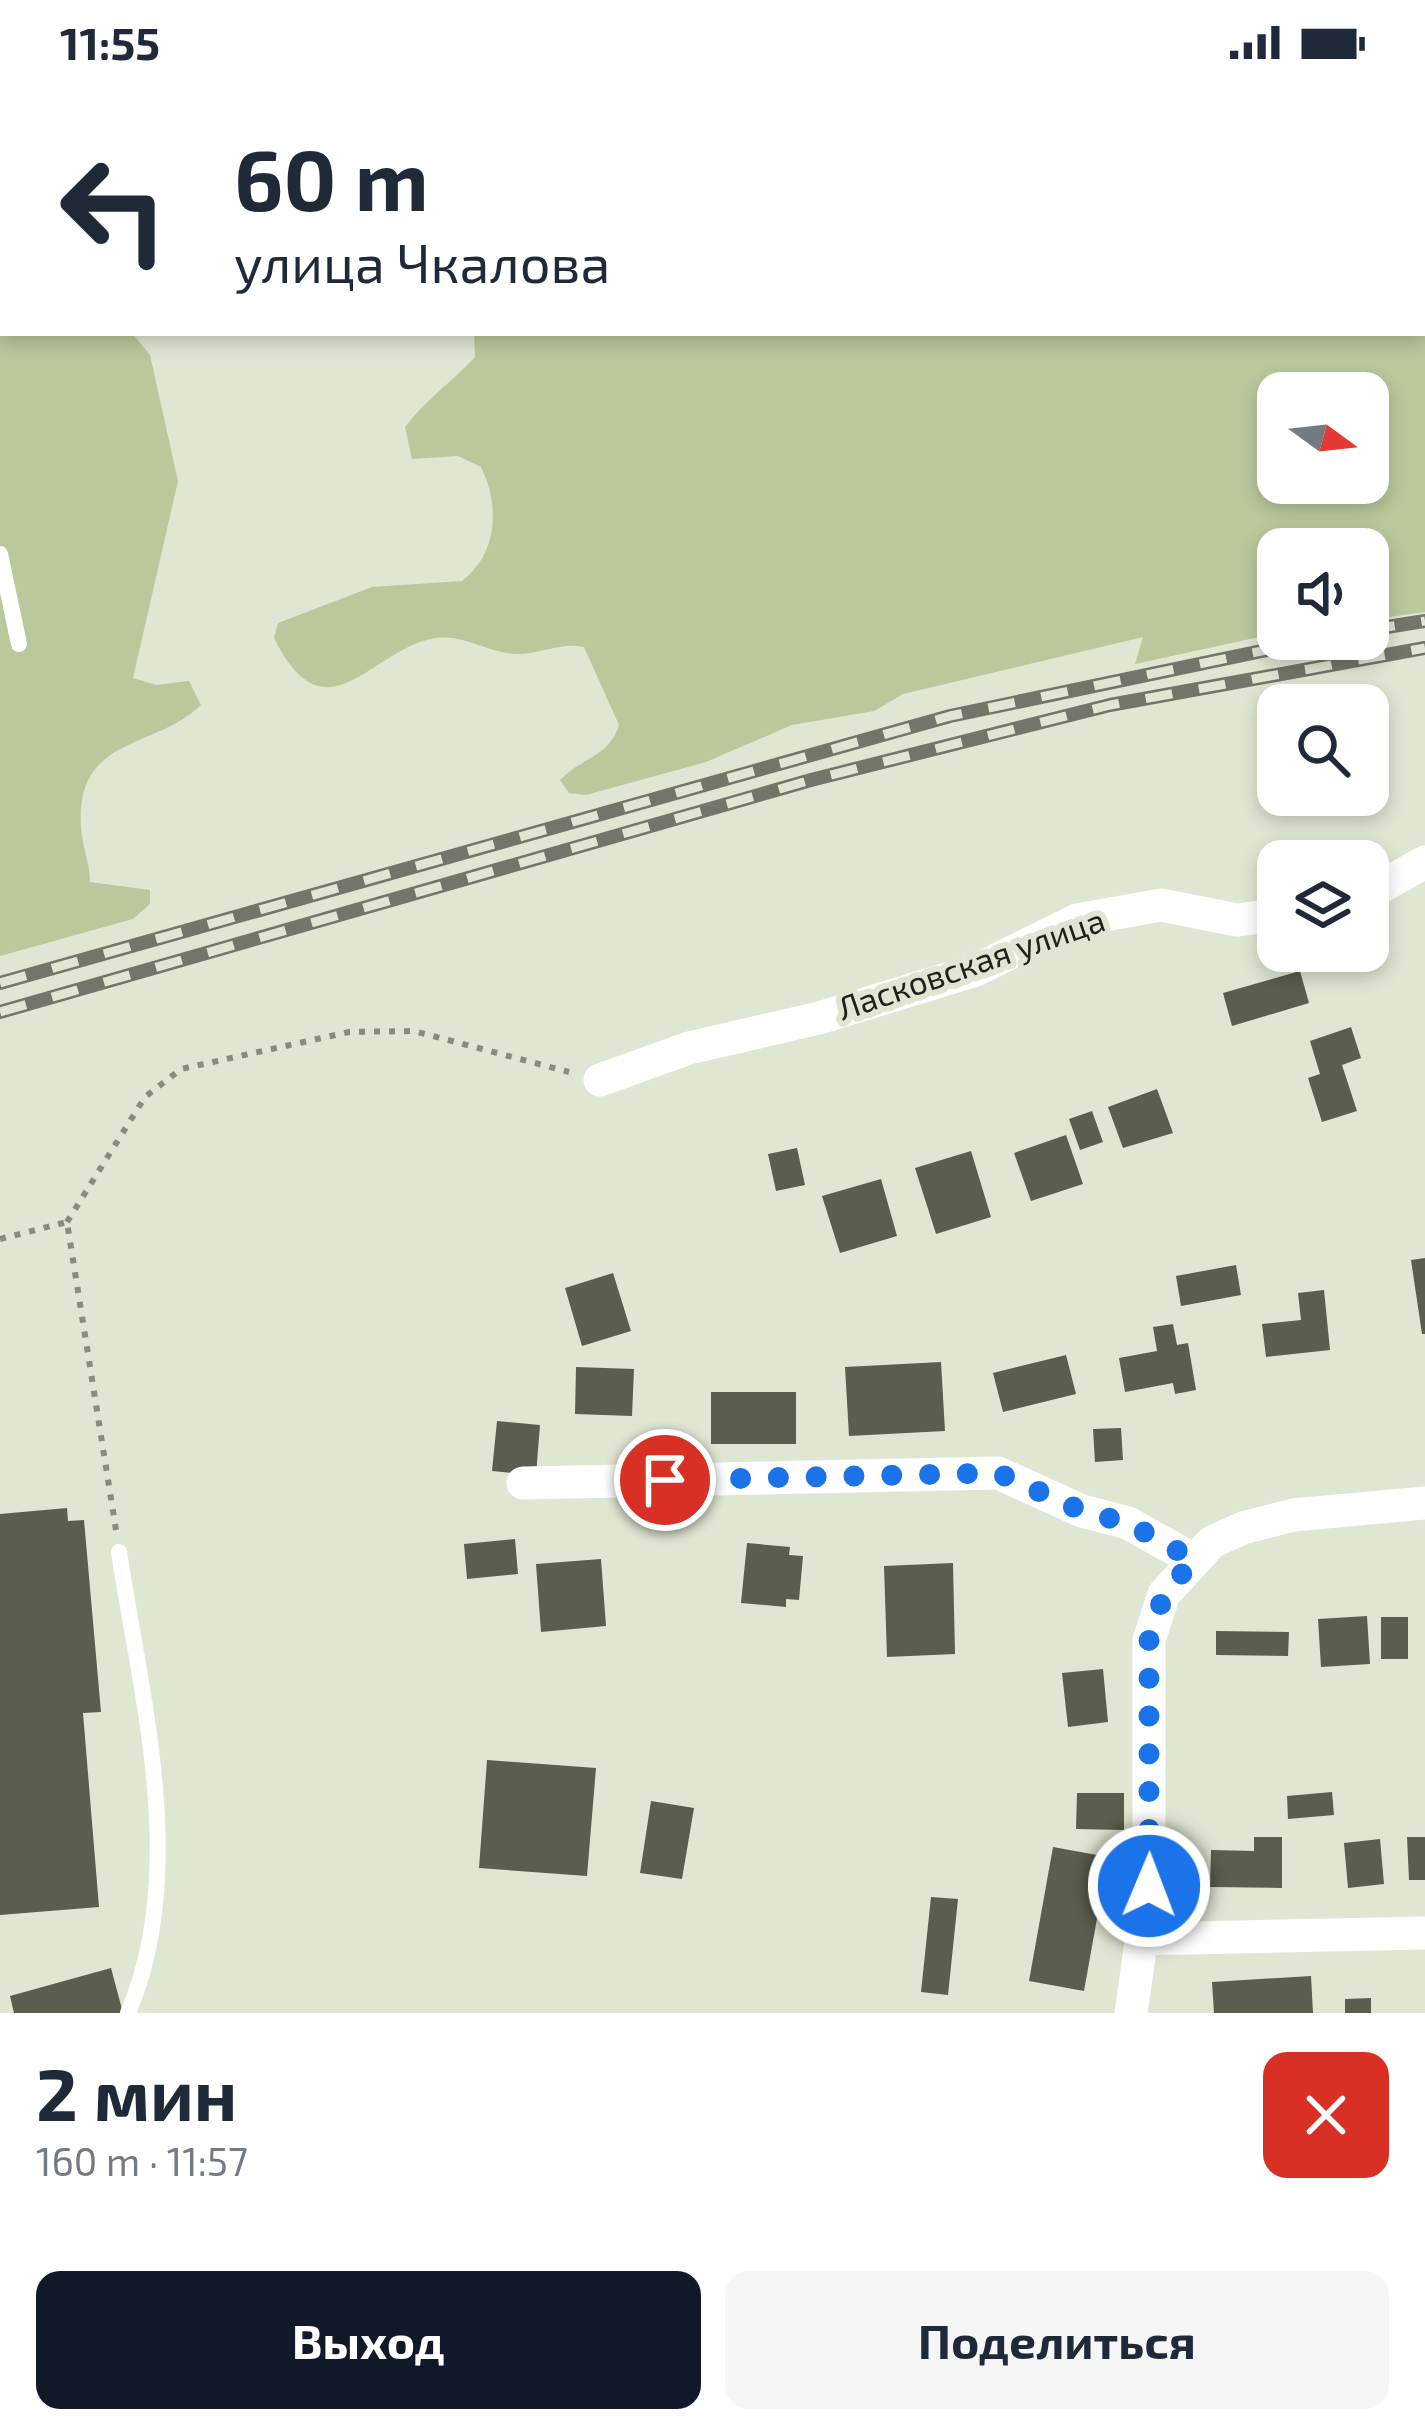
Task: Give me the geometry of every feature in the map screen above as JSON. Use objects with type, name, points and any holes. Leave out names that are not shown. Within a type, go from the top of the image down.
[{"type":"street","points":[[1389,882],[1425,862]]},
{"type":"street","name":"Ласковская улица","points":[[600,1080],[689,1048],[819,1018],[976,970],[1077,920],[1161,905],[1237,920],[1257,918]]},
{"type":"street","points":[[523,1483],[998,1473],[1082,1511],[1128,1523],[1194,1560]]},
{"type":"street","points":[[1131,2013],[1143,1940],[1150,1844],[1149,1640],[1164,1594],[1212,1542],[1243,1528],[1293,1515],[1425,1503]]},
{"type":"street","points":[[1143,1940],[1425,1933]]},
{"type":"lane","points":[[0,554],[19,644]]},
{"type":"lane","points":[[119,1552],[158,1845],[155,1901],[128,2013]]},
{"type":"path","points":[[119,1552],[67,1222],[146,1097],[181,1070],[349,1032],[415,1031],[600,1080]]},
{"type":"path","points":[[0,1239],[67,1222]]},
{"type":"green space","points":[[0,336],[134,336],[150,355],[178,481],[133,678],[156,685],[189,681],[201,705],[104,760],[91,775],[83,797],[81,827],[90,882],[150,890],[150,904],[133,919],[0,956]]},
{"type":"green space","points":[[474,336],[1425,336],[1425,612],[1389,617],[1389,528],[1257,528],[1257,638],[1135,664],[1143,637],[903,694],[874,711],[792,725],[706,762],[586,795],[569,793],[560,780],[609,744],[619,725],[584,647],[510,653],[436,638],[331,687],[313,684],[294,669],[274,638],[278,623],[372,587],[462,581],[483,557],[493,513],[481,467],[458,456],[412,459],[405,427],[475,357]]},
{"type":"building","points":[[1300,972],[1309,1003],[1232,1026],[1223,993]]},
{"type":"building","points":[[1351,1027],[1361,1058],[1342,1065],[1357,1111],[1322,1122],[1308,1078],[1320,1074],[1310,1041]]},
{"type":"building","points":[[1157,1089],[1173,1133],[1123,1148],[1108,1107]]},
{"type":"building","points":[[1092,1111],[1103,1142],[1080,1150],[1069,1119]]},
{"type":"building","points":[[1066,1135],[1083,1184],[1031,1201],[1014,1153]]},
{"type":"building","points":[[797,1148],[805,1185],[776,1191],[768,1154]]},
{"type":"building","points":[[971,1151],[991,1217],[936,1234],[915,1168]]},
{"type":"building","points":[[881,1179],[897,1236],[840,1253],[822,1196]]},
{"type":"building","points":[[1425,1258],[1425,1334],[1422,1334],[1411,1260]]},
{"type":"building","points":[[1236,1265],[1241,1295],[1181,1306],[1176,1276]]},
{"type":"building","points":[[613,1273],[631,1331],[582,1346],[565,1288]]},
{"type":"building","points":[[1324,1290],[1330,1350],[1266,1357],[1262,1324],[1301,1320],[1298,1293]]},
{"type":"building","points":[[1173,1324],[1177,1345],[1188,1343],[1196,1390],[1175,1394],[1173,1383],[1125,1392],[1119,1358],[1157,1351],[1153,1327]]},
{"type":"building","points":[[1066,1355],[1076,1394],[1003,1412],[993,1373]]},
{"type":"building","points":[[941,1362],[945,1431],[849,1436],[845,1367]]},
{"type":"building","points":[[576,1367],[634,1369],[632,1416],[575,1414]]},
{"type":"building","points":[[711,1392],[796,1392],[796,1444],[711,1444]]},
{"type":"building","points":[[497,1421],[540,1425],[536,1475],[492,1471]]},
{"type":"building","points":[[1121,1428],[1123,1460],[1095,1462],[1093,1429]]},
{"type":"building","points":[[67,1508],[68,1521],[84,1520],[101,1712],[83,1713],[99,1907],[0,1915],[0,1514]]},
{"type":"building","points":[[515,1539],[518,1574],[467,1579],[464,1544]]},
{"type":"building","points":[[747,1543],[790,1547],[789,1555],[803,1556],[799,1600],[786,1599],[786,1607],[741,1603]]},
{"type":"building","points":[[601,1559],[606,1626],[541,1632],[536,1564]]},
{"type":"building","points":[[953,1563],[955,1654],[887,1657],[884,1566]]},
{"type":"building","points":[[1367,1616],[1370,1664],[1321,1667],[1318,1619]]},
{"type":"building","points":[[1381,1617],[1408,1617],[1408,1659],[1381,1659]]},
{"type":"building","points":[[1216,1631],[1289,1632],[1288,1656],[1216,1655]]},
{"type":"building","points":[[1103,1669],[1108,1722],[1068,1727],[1062,1673]]},
{"type":"building","points":[[487,1760],[596,1768],[587,1876],[479,1868]]},
{"type":"building","points":[[1332,1792],[1334,1815],[1288,1819],[1287,1796]]},
{"type":"building","points":[[1077,1793],[1124,1793],[1124,1830],[1076,1829]]},
{"type":"building","points":[[651,1801],[694,1808],[682,1879],[640,1873]]},
{"type":"building","points":[[1254,1837],[1282,1837],[1282,1888],[1210,1887],[1211,1850],[1254,1851]]},
{"type":"building","points":[[1407,1837],[1425,1837],[1425,1880],[1409,1880]]},
{"type":"building","points":[[1380,1839],[1384,1884],[1348,1888],[1344,1843]]},
{"type":"building","points":[[1053,1847],[1108,1857],[1084,1991],[1029,1981]]},
{"type":"building","points":[[931,1897],[958,1899],[948,1995],[921,1992]]},
{"type":"building","points":[[111,1968],[123,2013],[14,2013],[10,1996]]},
{"type":"building","points":[[1311,1976],[1313,2013],[1214,2013],[1212,1982]]},
{"type":"building","points":[[1371,1998],[1371,2013],[1345,2013],[1345,1999]]},
{"type":"railway","points":[[1389,627],[1425,621]]},
{"type":"railway","points":[[0,1012],[811,780],[1110,705],[1425,648]]},
{"type":"railway","points":[[0,983],[950,716],[1257,652]]},
{"type":"route","points":[[665,1480],[998,1473],[1082,1511],[1128,1523],[1194,1560],[1164,1594],[1149,1640],[1149,1886]]}]
